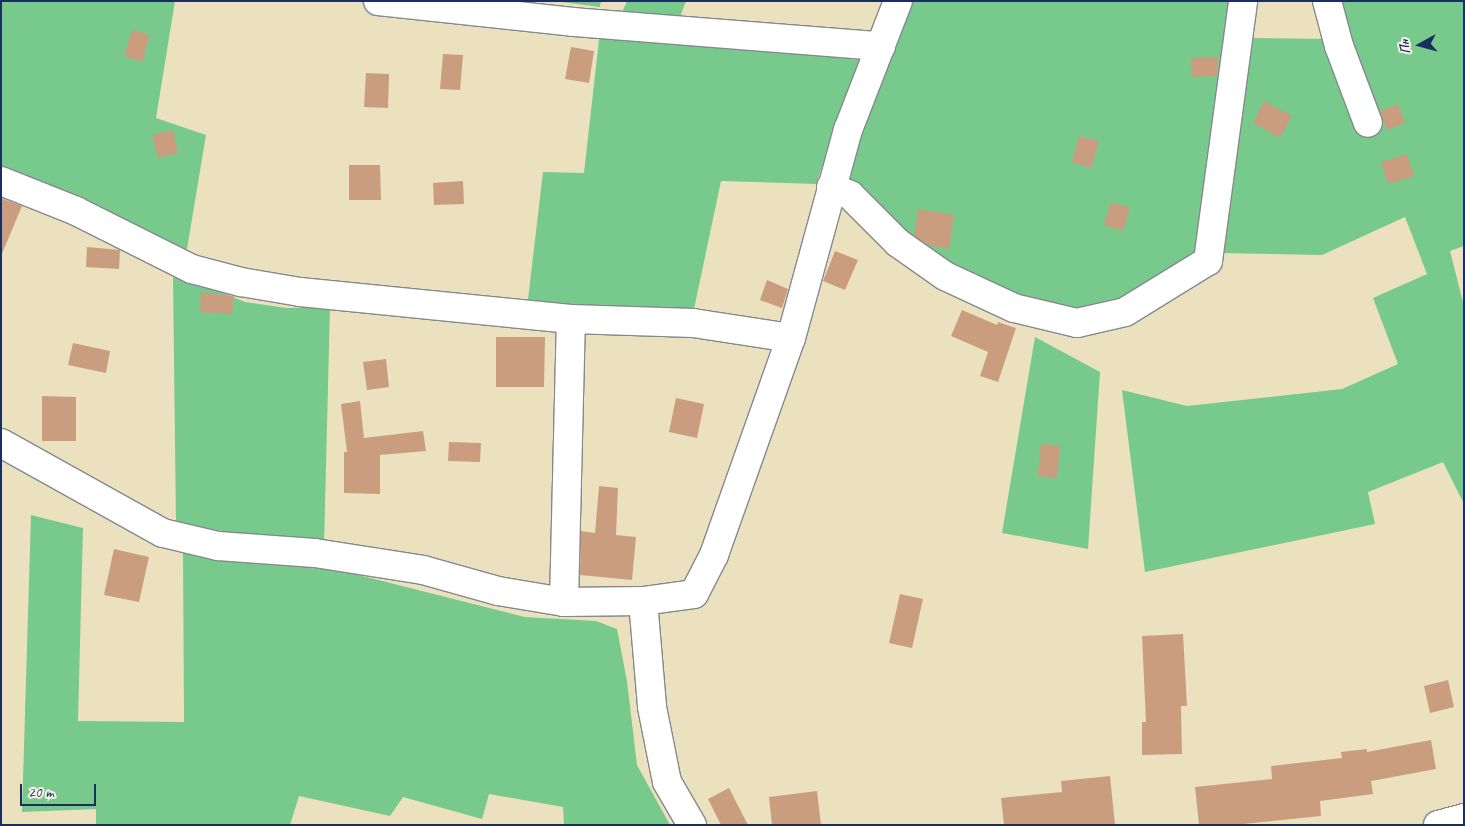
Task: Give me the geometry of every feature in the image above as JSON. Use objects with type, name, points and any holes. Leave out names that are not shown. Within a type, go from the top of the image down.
[{"type":"street","points":[[378,1],[573,22],[881,46]]},
{"type":"street","points":[[1,443],[163,533],[218,546],[315,553],[423,570],[498,591],[564,602],[643,601],[694,594],[714,555],[791,338],[831,186],[898,1]]},
{"type":"street","points":[[831,186],[850,195],[898,243],[946,276],[1014,308],[1076,323],[1125,312],[1208,262],[1243,1]]},
{"type":"street","points":[[1327,1],[1339,46],[1368,123]]},
{"type":"street","points":[[1,181],[76,211],[192,269],[241,282],[300,292],[571,319],[693,323],[791,338]]},
{"type":"street","points":[[564,602],[571,319]]},
{"type":"street","points":[[643,601],[652,707],[667,782],[692,825]]},
{"type":"street","points":[[1438,825],[1464,818]]},
{"type":"green space","points":[[1,1],[175,1],[156,118],[206,135],[186,255],[1,171]]},
{"type":"green space","points":[[554,1],[601,1],[600,7]]},
{"type":"green space","points":[[627,1],[686,1],[678,22],[621,15]]},
{"type":"green space","points":[[907,1],[1230,1],[1196,256],[1123,304],[1077,314],[1051,309],[931,258],[859,192],[847,176],[848,163]]},
{"type":"green space","points":[[1334,1],[1464,1],[1464,246],[1450,251],[1464,306],[1464,504],[1443,462],[1368,492],[1375,524],[1145,572],[1122,390],[1187,406],[1342,389],[1398,364],[1373,298],[1427,274],[1405,217],[1322,255],[1219,253],[1247,38],[1328,39]]},
{"type":"green space","points":[[600,31],[859,60],[816,184],[721,181],[693,314],[527,308],[543,172],[584,173]]},
{"type":"green space","points":[[173,277],[202,284],[245,302],[286,308],[330,307],[324,546],[176,524]]},
{"type":"green space","points":[[1035,337],[1100,372],[1088,549],[1002,533]]},
{"type":"green space","points":[[31,515],[83,528],[78,721],[184,722],[183,551],[331,568],[525,617],[596,621],[617,629],[627,681],[637,765],[670,825],[564,825],[563,807],[489,794],[482,819],[403,797],[390,816],[299,796],[290,825],[96,825],[96,809],[22,812]]},
{"type":"building","points":[[132,30],[150,35],[142,62],[124,56]]},
{"type":"building","points":[[571,47],[594,51],[589,83],[565,79]]},
{"type":"building","points":[[443,54],[463,55],[460,90],[440,89]]},
{"type":"building","points":[[1218,57],[1217,76],[1192,77],[1191,58]]},
{"type":"building","points":[[366,73],[389,74],[388,108],[364,107]]},
{"type":"building","points":[[1264,101],[1292,116],[1280,138],[1253,123]]},
{"type":"building","points":[[1398,104],[1405,123],[1387,130],[1380,111]]},
{"type":"building","points":[[173,130],[178,153],[158,158],[152,135]]},
{"type":"building","points":[[1079,136],[1099,141],[1091,168],[1072,162]]},
{"type":"building","points":[[1407,154],[1414,176],[1388,184],[1381,162]]},
{"type":"building","points":[[349,165],[380,165],[381,200],[349,200]]},
{"type":"building","points":[[463,181],[464,204],[434,205],[433,183]]},
{"type":"building","points":[[1,198],[22,206],[1,256]]},
{"type":"building","points":[[1111,202],[1130,208],[1123,231],[1104,225]]},
{"type":"building","points":[[918,209],[954,215],[949,249],[928,245],[914,235]]},
{"type":"building","points":[[87,247],[120,250],[119,269],[86,267]]},
{"type":"building","points":[[835,251],[858,260],[845,290],[823,281]]},
{"type":"building","points":[[767,280],[788,289],[782,308],[760,300]]},
{"type":"building","points":[[201,292],[234,296],[232,314],[200,312]]},
{"type":"building","points":[[962,310],[997,325],[998,322],[1016,328],[998,382],[980,376],[988,352],[951,336]]},
{"type":"building","points":[[496,337],[545,337],[544,387],[496,387]]},
{"type":"building","points":[[73,343],[110,351],[106,373],[68,365]]},
{"type":"building","points":[[386,359],[389,387],[367,390],[363,362]]},
{"type":"building","points":[[42,396],[76,397],[76,441],[42,441]]},
{"type":"building","points":[[676,398],[704,404],[697,438],[669,432]]},
{"type":"building","points":[[360,401],[364,438],[423,431],[426,451],[380,455],[380,494],[344,493],[344,452],[347,452],[341,404]]},
{"type":"building","points":[[449,442],[481,443],[480,462],[448,461]]},
{"type":"building","points":[[1041,444],[1060,446],[1057,478],[1038,476]]},
{"type":"building","points":[[599,486],[618,488],[616,535],[636,537],[632,580],[580,575],[581,531],[595,533]]},
{"type":"building","points":[[114,549],[149,557],[139,602],[104,595]]},
{"type":"building","points":[[900,594],[923,599],[912,648],[889,643]]},
{"type":"building","points":[[1183,634],[1187,706],[1181,706],[1182,754],[1142,755],[1142,722],[1146,722],[1142,636]]},
{"type":"building","points":[[1448,680],[1454,707],[1430,713],[1424,686]]},
{"type":"building","points":[[1431,740],[1436,769],[1371,781],[1373,794],[1320,801],[1321,816],[1234,825],[1199,825],[1195,787],[1272,779],[1271,766],[1342,758],[1341,752],[1367,749],[1367,752]]},
{"type":"building","points":[[1110,776],[1115,825],[1004,825],[1001,798],[1062,792],[1061,781]]},
{"type":"building","points":[[729,788],[748,825],[721,825],[708,799]]},
{"type":"building","points":[[817,791],[821,825],[772,825],[769,797]]}]
